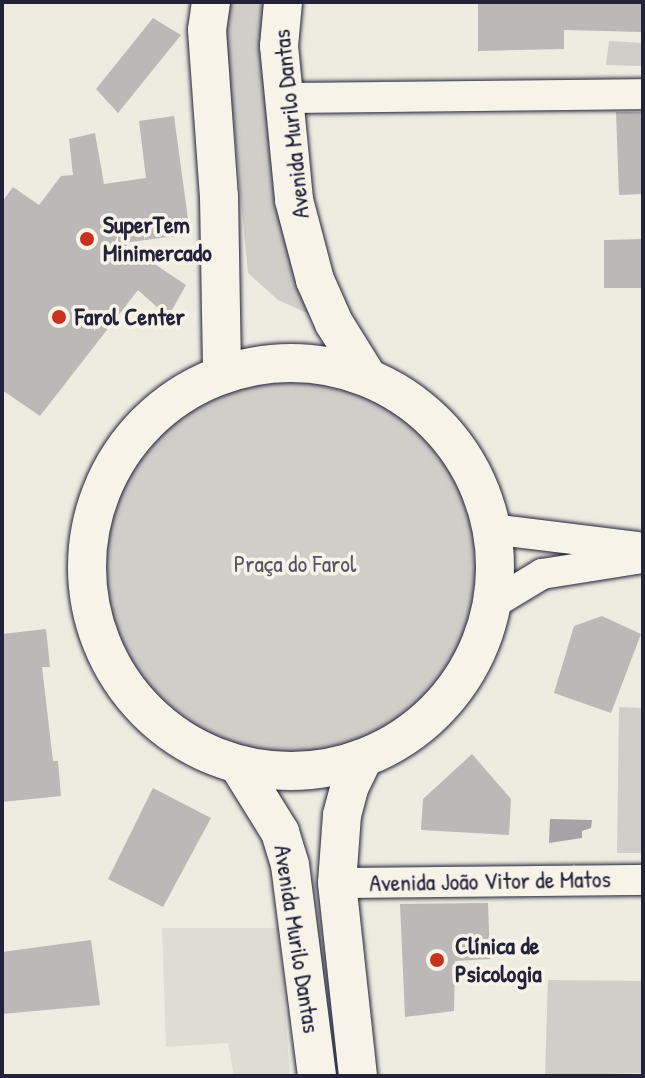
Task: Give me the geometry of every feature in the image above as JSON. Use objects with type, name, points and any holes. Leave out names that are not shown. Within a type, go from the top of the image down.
[{"type":"main road","points":[[211,2],[207,30],[219,196],[222,373]]},
{"type":"main road","name":"Avenida Murilo Dantas","points":[[283,2],[279,46],[294,200],[315,280],[334,323],[367,376]]},
{"type":"main road","name":"Avenida Murilo Dantas","points":[[317,363],[367,376],[411,401],[448,437],[468,465],[491,529],[494,582],[491,605],[479,645],[460,683],[433,714],[400,740],[363,759],[301,772],[239,766],[189,745],[145,711],[112,667],[92,616],[86,561],[95,506],[118,456],[153,414],[222,373],[256,364],[317,363]]},
{"type":"main road","name":"Avenida Murilo Dantas","points":[[358,1076],[337,883],[342,815],[349,788],[363,759]]},
{"type":"main road","name":"Avenida Murilo Dantas","points":[[239,766],[274,819],[290,865],[317,1076]]},
{"type":"street","points":[[284,98],[643,94]]},
{"type":"street","points":[[491,529],[643,548]]},
{"type":"street","points":[[491,605],[542,574],[643,558]]},
{"type":"street","name":"Avenida João Vitor de Matos","points":[[337,883],[643,880]]},
{"type":"shaded area","points":[[550,819],[592,820],[591,828],[582,831],[582,838],[549,843]]},
{"type":"shaded area","points":[[162,928],[279,928],[290,1076],[234,1076],[228,1043],[166,1047]]},
{"type":"green space","points":[[229,2],[268,2],[321,319],[278,300],[248,273],[226,42]]},
{"type":"green space","points":[[609,41],[643,43],[643,66],[606,65]]},
{"type":"green space","name":"Praça do Farol","points":[[291,363],[331,367],[369,379],[404,397],[435,423],[461,454],[479,489],[491,527],[495,567],[491,607],[479,645],[461,680],[435,711],[404,737],[369,755],[331,767],[291,771],[251,767],[213,755],[178,737],[147,711],[121,680],[103,645],[91,607],[87,567],[91,527],[103,489],[121,454],[147,423],[178,397],[213,379],[251,367]]},
{"type":"green space","points":[[619,707],[643,708],[643,853],[617,853]]},
{"type":"green space","points":[[548,980],[643,981],[643,1073],[545,1076]]},
{"type":"building","points":[[478,2],[643,2],[643,32],[564,30],[564,49],[478,51]]},
{"type":"building","points":[[153,18],[181,35],[118,113],[96,89]]},
{"type":"building","points":[[616,112],[643,112],[643,194],[619,195]]},
{"type":"building","points":[[174,116],[190,234],[123,243],[186,285],[168,317],[138,290],[40,416],[2,390],[2,202],[13,187],[39,205],[61,176],[73,175],[69,139],[95,133],[104,184],[146,178],[139,121]]},
{"type":"building","points":[[643,239],[643,288],[604,288],[604,240]]},
{"type":"building","points":[[602,616],[641,634],[611,713],[554,693],[574,626]]},
{"type":"building","points":[[46,629],[50,667],[42,667],[53,761],[58,761],[61,796],[2,802],[2,634]]},
{"type":"building","points":[[472,754],[511,799],[509,835],[421,830],[423,799]]},
{"type":"building","points":[[153,788],[211,818],[163,907],[108,879]]},
{"type":"building","name":"Clínica de Psicologia","points":[[488,903],[490,959],[455,961],[454,1011],[405,1017],[400,904]]},
{"type":"building","points":[[91,940],[100,1005],[2,1014],[2,952]]},
{"type":"place","name":"SuperTem Minimercado","points":[[87,239]]},
{"type":"place","name":"Farol Center","points":[[59,317]]},
{"type":"place","name":"Clínica de Psicologia","points":[[437,960]]}]
